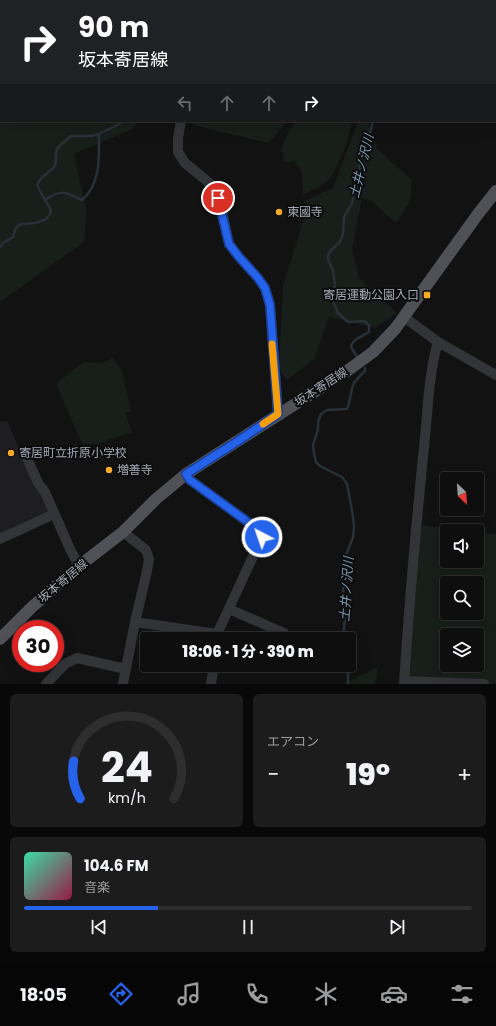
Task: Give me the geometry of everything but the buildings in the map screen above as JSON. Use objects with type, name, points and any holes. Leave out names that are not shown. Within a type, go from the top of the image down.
[{"type":"main road","name":"坂本寄居線","points":[[0,639],[32,607],[123,532],[156,499],[186,474],[373,352],[404,318],[496,191]]},
{"type":"street","points":[[181,122],[178,138],[178,152],[185,163],[212,185],[218,198],[229,244],[265,288],[270,305],[278,414]]},
{"type":"street","points":[[404,318],[438,342],[496,375]]},
{"type":"street","points":[[438,342],[429,384],[416,524],[404,682],[484,684]]},
{"type":"street","points":[[24,451],[38,483],[45,492],[70,549],[80,566]]},
{"type":"street","points":[[186,474],[190,480],[252,525],[261,533],[262,537],[219,632]]},
{"type":"street","points":[[0,539],[54,514]]},
{"type":"street","points":[[123,532],[146,550],[149,560],[123,684]]},
{"type":"street","points":[[229,608],[280,632]]},
{"type":"street","points":[[135,622],[190,632]]},
{"type":"street","points":[[46,684],[65,664],[77,658],[126,669]]},
{"type":"street","points":[[211,684],[213,672]]},
{"type":"shaded area","points":[[0,122],[138,122],[133,129],[74,154],[87,212],[84,242],[0,302]]},
{"type":"shaded area","points":[[190,122],[287,122],[269,143],[196,126]]},
{"type":"shaded area","points":[[294,122],[352,122],[347,144],[332,176],[321,186],[303,195],[302,172],[294,160],[288,163],[282,160],[285,155],[280,151]]},
{"type":"shaded area","points":[[358,122],[368,122],[377,149],[412,180],[411,194],[409,203],[396,223],[370,200],[362,198],[352,250],[359,278],[397,313],[375,328],[329,317],[315,358],[287,380],[279,369],[283,286],[305,215],[304,201],[333,188]]},
{"type":"shaded area","points":[[113,358],[122,371],[131,411],[125,413],[132,432],[97,444],[82,444],[56,384],[83,362],[102,363]]},
{"type":"shaded area","name":"寄居町立折原小学校","points":[[7,421],[35,483],[42,493],[49,512],[0,535],[0,422]]},
{"type":"shaded area","points":[[419,525],[440,527],[440,568],[484,568],[484,533],[496,534],[496,684],[407,684]]},
{"type":"shaded area","points":[[378,667],[375,684],[343,684]]},
{"type":"waterway","points":[[0,247],[3,243],[13,237],[16,228],[21,224],[36,223],[46,219],[51,213],[45,200],[58,193],[69,194],[82,200],[93,186],[96,178],[99,160],[99,134],[123,122]]},
{"type":"waterway","name":"土井ノ沢川","points":[[357,357],[351,347],[352,344],[369,332],[369,325],[364,321],[348,322],[338,313],[333,301],[335,284],[328,255],[340,242],[343,234],[344,217],[352,203],[359,177],[360,160],[363,147],[370,134],[373,122]]},
{"type":"waterway","points":[[45,200],[37,185],[55,165],[56,151],[58,147],[71,136],[91,136],[99,134]]},
{"type":"waterway","name":"土井ノ沢川","points":[[344,632],[345,618],[343,593],[345,558],[353,537],[353,516],[347,484],[342,477],[320,466],[316,462],[313,445],[321,414],[327,410],[347,409],[354,383],[365,371],[365,368]]},
{"type":"waterway","name":"土井ノ沢川","points":[[348,672],[348,684]]},
{"type":"slow traffic","points":[[263,424],[278,414],[276,405],[272,344]]},
{"type":"place","name":"東國寺","points":[[279,212]]},
{"type":"place","name":"寄居運動公園入口","points":[[427,295]]},
{"type":"place","name":"寄居町立折原小学校","points":[[11,453]]},
{"type":"place","name":"増善寺","points":[[109,470]]},
{"type":"route","points":[[218,198],[229,244],[265,288],[270,305],[276,405],[278,414],[186,474],[190,480],[252,525],[261,533],[262,537]]}]
